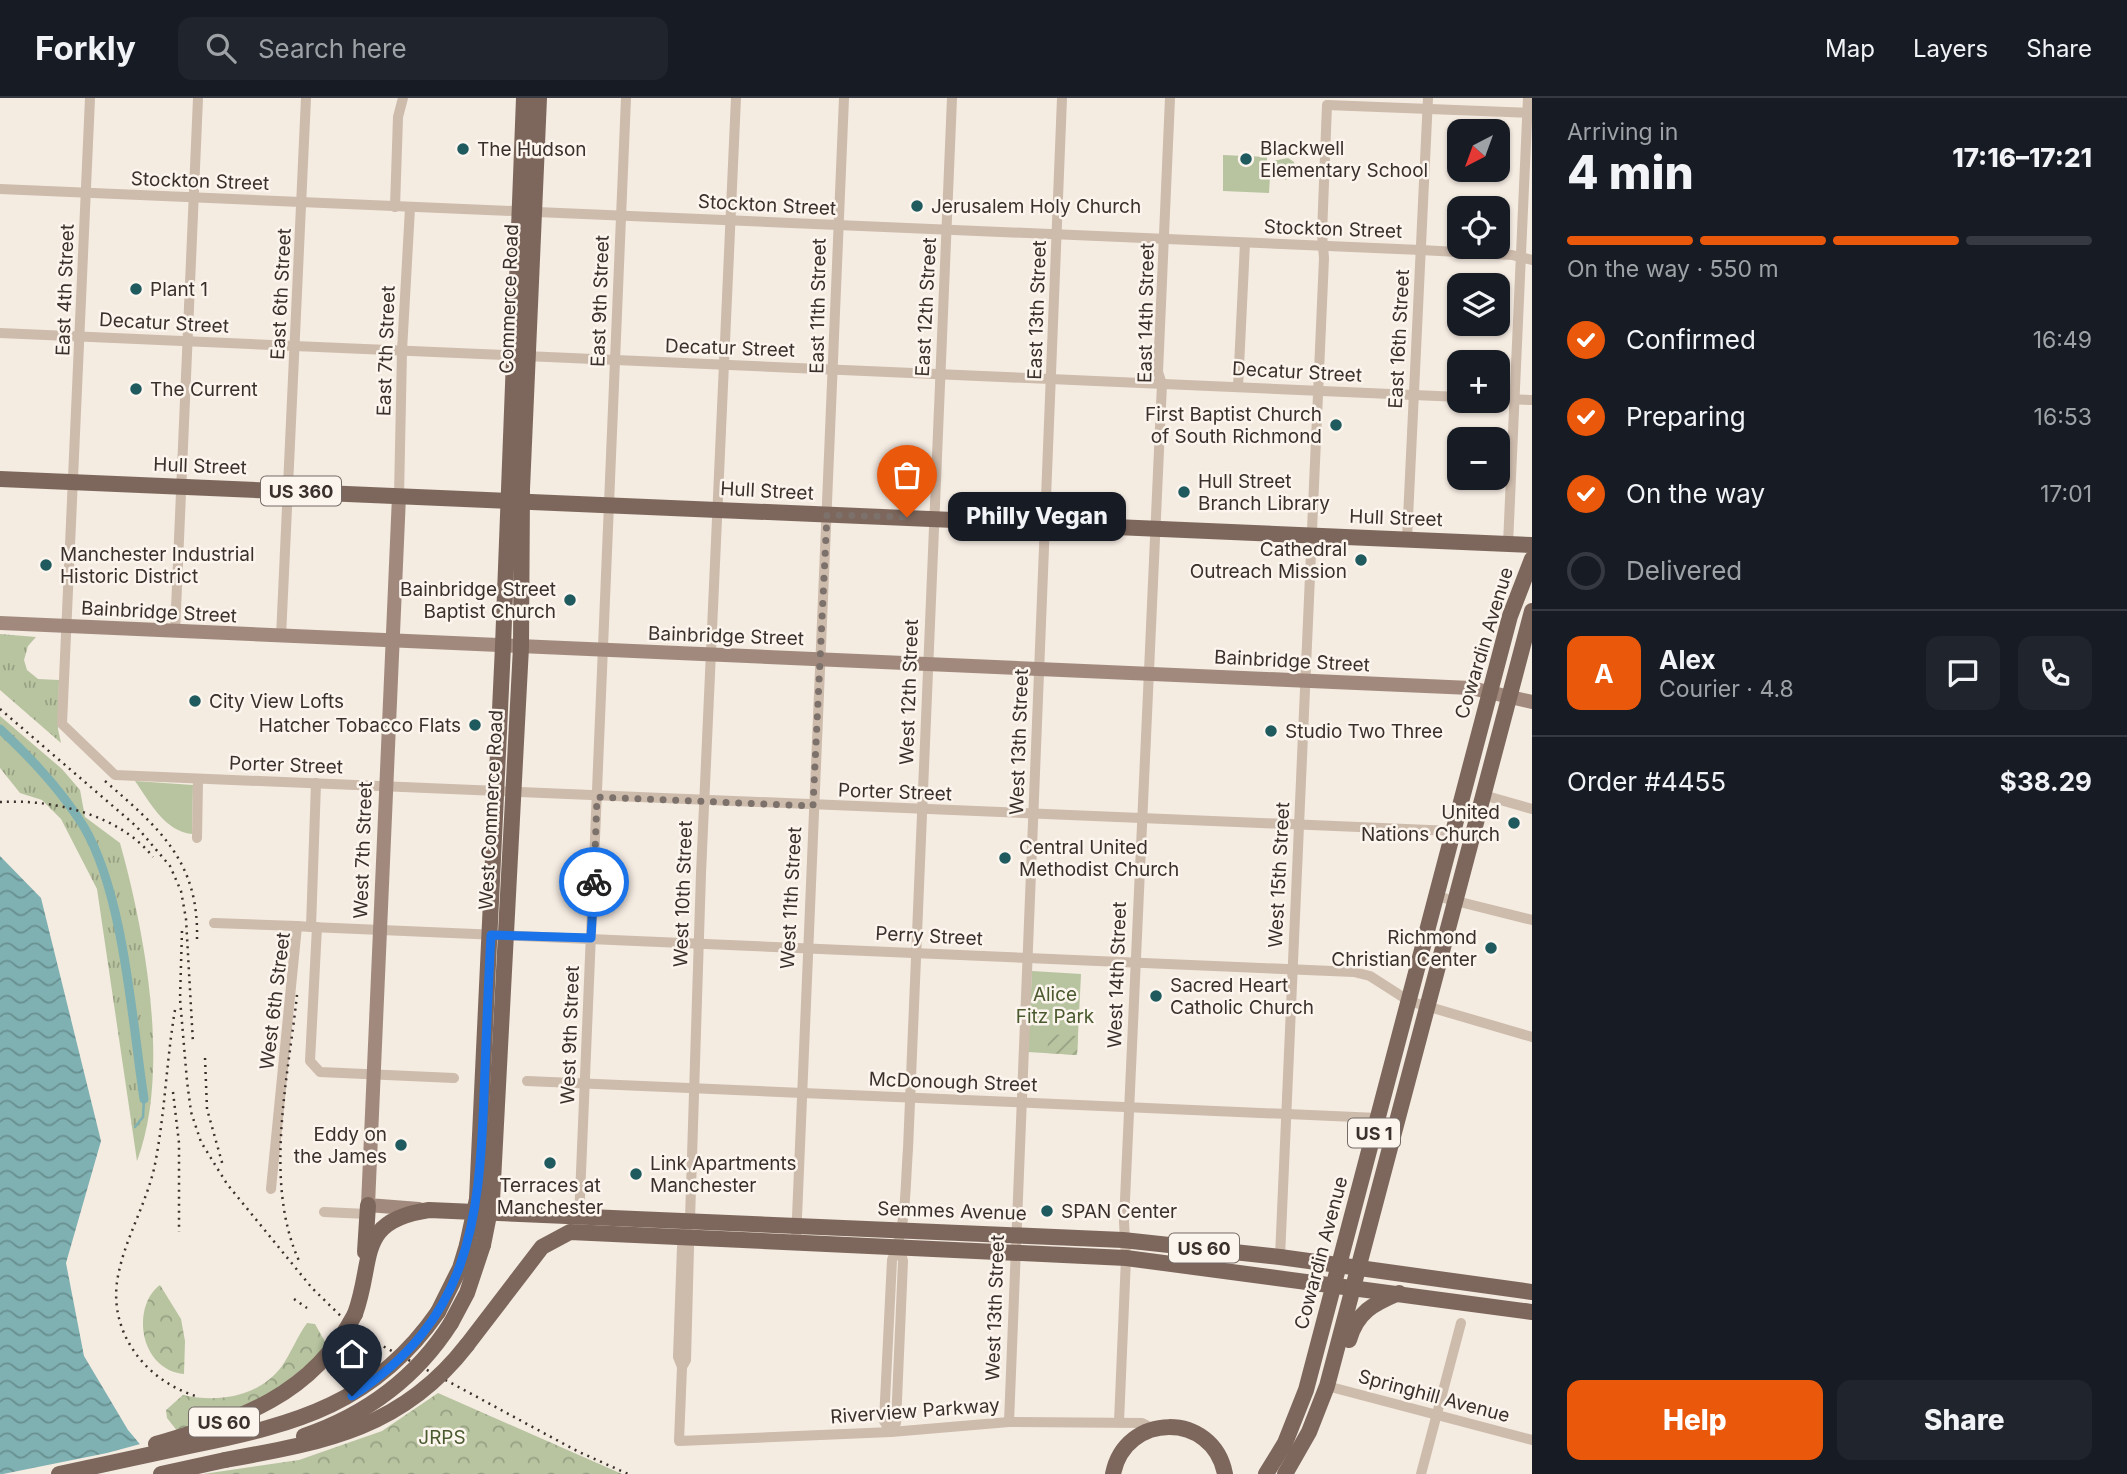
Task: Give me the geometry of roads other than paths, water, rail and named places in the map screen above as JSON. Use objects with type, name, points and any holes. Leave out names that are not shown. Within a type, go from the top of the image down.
[{"type":"main road","name":"Commerce Road","points":[[514,502],[526,213],[524,98]]},
{"type":"main road","name":"Commerce Road","points":[[526,213],[539,98]]},
{"type":"main road","name":"Hull Street","points":[[0,480],[1532,545]]},
{"type":"main road","name":"West Commerce Road","points":[[225,1460],[320,1430],[360,1411],[406,1377],[451,1323],[467,1293],[484,1199],[504,790],[503,646],[514,502]]},
{"type":"main road","name":"West Commerce Road","points":[[504,790],[521,647],[514,502]]},
{"type":"main road","name":"Cowardin Avenue","points":[[1266,1474],[1285,1443],[1306,1390],[1490,691],[1514,605],[1532,559]]},
{"type":"main road","name":"Cowardin Avenue","points":[[1285,1474],[1318,1411],[1327,1386],[1532,611]]},
{"type":"main road","points":[[364,1272],[368,1210]]},
{"type":"main road","name":"Semmes Avenue","points":[[429,1210],[534,1215],[579,1224],[796,1234],[1014,1242],[1123,1240],[1280,1257],[1532,1292]]},
{"type":"main road","name":"US 60","points":[[58,1474],[221,1424],[271,1401],[304,1379],[328,1357],[355,1314],[370,1250],[383,1225],[399,1216],[429,1210]]},
{"type":"main road","points":[[514,1283],[542,1234],[541,1219],[534,1215]]},
{"type":"main road","name":"US 60","points":[[162,1474],[308,1445],[348,1434],[381,1420],[432,1384],[467,1345],[548,1242],[579,1224]]},
{"type":"main road","name":"Semmes Avenue","points":[[1014,1242],[1532,1311]]},
{"type":"main road","name":"West Commerce Road","points":[[58,1474],[245,1435],[315,1414],[352,1396],[380,1377],[412,1347],[438,1312],[475,1245]]},
{"type":"main road","points":[[1327,1386],[1343,1363],[1357,1320],[1370,1306],[1399,1293]]},
{"type":"main road","points":[[1113,1474],[1118,1457],[1127,1444],[1152,1428],[1176,1426],[1199,1434],[1218,1453],[1225,1474]]},
{"type":"street","name":"East 4th Street","points":[[62,724],[90,98]]},
{"type":"street","points":[[175,632],[198,98]]},
{"type":"street","name":"East 6th Street","points":[[289,491],[306,98]]},
{"type":"street","points":[[396,207],[398,117],[403,98]]},
{"type":"street","name":"East 9th Street","points":[[609,505],[626,98]]},
{"type":"street","name":"West 10th Street","points":[[679,1441],[682,1367],[678,1357],[682,1247],[688,1228],[716,510],[736,98]]},
{"type":"street","name":"East 11th Street","points":[[827,515],[844,98]]},
{"type":"street","name":"East 12th Street","points":[[934,518],[952,98]]},
{"type":"street","name":"East 13th Street","points":[[1045,524],[1062,98]]},
{"type":"street","name":"East 14th Street","points":[[1154,529],[1162,384],[1158,372],[1170,98]]},
{"type":"street","points":[[1508,544],[1530,113],[1528,98]]},
{"type":"street","points":[[1428,103],[1530,113]]},
{"type":"street","name":"West 15th Street","points":[[1280,1257],[1318,390],[1327,105],[1428,103]]},
{"type":"street","name":"East 16th Street","points":[[1407,540],[1428,103]]},
{"type":"street","name":"Stockton Street","points":[[0,189],[194,200],[302,201],[410,208],[1421,250],[1532,260]]},
{"type":"street","name":"East 7th Street","points":[[399,496],[402,351],[410,208]]},
{"type":"street","points":[[1238,387],[1245,243]]},
{"type":"street","name":"Decatur Street","points":[[0,333],[1447,396]]},
{"type":"street","points":[[1510,400],[1532,400]]},
{"type":"street","points":[[281,637],[289,491]]},
{"type":"street","name":"West 7th Street","points":[[368,1210],[399,496]]},
{"type":"street","name":"West 9th Street","points":[[579,1224],[609,505]]},
{"type":"street","name":"West 11th Street","points":[[796,1234],[806,948],[827,515]]},
{"type":"street","name":"West 12th Street","points":[[891,1432],[884,1422],[892,1260],[900,1237],[909,1098],[934,518]]},
{"type":"street","name":"West 13th Street","points":[[1009,1422],[1014,1242],[1045,524]]},
{"type":"street","name":"West 14th Street","points":[[1119,1422],[1126,1258],[1123,1240],[1154,529]]},
{"type":"street","name":"Bainbridge Street","points":[[0,623],[1304,680],[1490,691],[1532,702]]},
{"type":"street","name":"Porter Street","points":[[62,724],[115,775],[504,790],[704,802],[1453,831]]},
{"type":"street","points":[[197,838],[198,779]]},
{"type":"street","name":"West 6th Street","points":[[271,1189],[298,926],[314,927],[316,783]]},
{"type":"street","points":[[1483,795],[1532,809]]},
{"type":"street","points":[[1436,896],[1532,920]]},
{"type":"street","points":[[214,923],[298,926]]},
{"type":"street","points":[[314,927],[312,1064],[320,1072],[454,1078]]},
{"type":"street","name":"Perry Street","points":[[314,927],[1364,974],[1409,1001],[1532,1037]]},
{"type":"street","name":"McDonough Street","points":[[527,1081],[1378,1118]]},
{"type":"street","points":[[324,1212],[368,1210]]},
{"type":"street","name":"Semmes Avenue","points":[[368,1210],[429,1210]]},
{"type":"street","points":[[1421,1474],[1461,1323]]},
{"type":"street","name":"Springhill Avenue","points":[[1327,1386],[1532,1440]]},
{"type":"street","name":"Riverview Parkway","points":[[679,1441],[891,1432],[1009,1422],[1119,1422],[1142,1423],[1152,1428]]},
{"type":"water","points":[[0,856],[41,898],[101,1141],[66,1263],[84,1356],[128,1430],[165,1474],[0,1474]]},
{"type":"waterway","points":[[0,729],[66,800],[98,855],[109,887],[124,959],[144,1099]]},
{"type":"waterway","points":[[135,1127],[143,1117],[144,1099]]},
{"type":"railway","points":[[0,709],[136,826],[170,866],[181,891],[186,919],[193,1043]]},
{"type":"railway","points":[[105,781],[142,815],[172,848],[191,888],[196,912],[197,939]]},
{"type":"railway","points":[[0,802],[41,803],[83,812],[122,830],[139,842],[153,857]]},
{"type":"railway","points":[[182,931],[180,999],[187,1081],[191,1112],[201,1142],[227,1184],[312,1288],[350,1325],[379,1344],[577,1451],[628,1474]]},
{"type":"railway","points":[[297,995],[284,1096],[280,1166],[289,1232],[300,1263]]},
{"type":"railway","points":[[175,1010],[154,1169],[121,1262],[116,1297],[125,1335],[134,1352],[162,1380],[199,1397]]},
{"type":"railway","points":[[205,1058],[207,1109],[223,1166]]},
{"type":"railway","points":[[173,1092],[179,1143],[179,1232]]},
{"type":"railway","points":[[294,1299],[307,1308]]},
{"type":"place","name":"The Hudson","points":[[463,149]]},
{"type":"place","name":"Blackwell Elementary School","points":[[1246,159]]},
{"type":"place","name":"Jerusalem Holy Church","points":[[917,206]]},
{"type":"place","name":"Plant 1","points":[[136,289]]},
{"type":"place","name":"The Current","points":[[136,389]]},
{"type":"place","name":"First Baptist Church of South Richmond","points":[[1336,425]]},
{"type":"place","name":"Hull Street Branch Library","points":[[1184,492]]},
{"type":"place","name":"Philly Vegan","points":[[907,517]]},
{"type":"place","name":"Cathedral Outreach Mission","points":[[1361,560]]},
{"type":"place","name":"Manchester Industrial Historic District","points":[[46,565]]},
{"type":"place","name":"Bainbridge Street Baptist Church","points":[[570,600]]},
{"type":"place","name":"City View Lofts","points":[[195,701]]},
{"type":"place","name":"Hatcher Tobacco Flats","points":[[475,725]]},
{"type":"place","name":"Studio Two Three","points":[[1271,731]]},
{"type":"place","name":"United Nations Church","points":[[1514,823]]},
{"type":"place","name":"Central United Methodist Church","points":[[1005,858]]},
{"type":"place","name":"Richmond Christian Center","points":[[1491,948]]},
{"type":"place","name":"Sacred Heart Catholic Church","points":[[1156,996]]},
{"type":"place","name":"Eddy on the James","points":[[401,1145]]},
{"type":"place","name":"Terraces at Manchester","points":[[550,1163]]},
{"type":"place","name":"Link Apartments Manchester","points":[[636,1174]]},
{"type":"place","name":"SPAN Center","points":[[1047,1211]]},
{"type":"park label","name":"Alice Fitz Park","points":[[1055,1005]]},
{"type":"park label","name":"JRPS","points":[[442,1437]]}]
